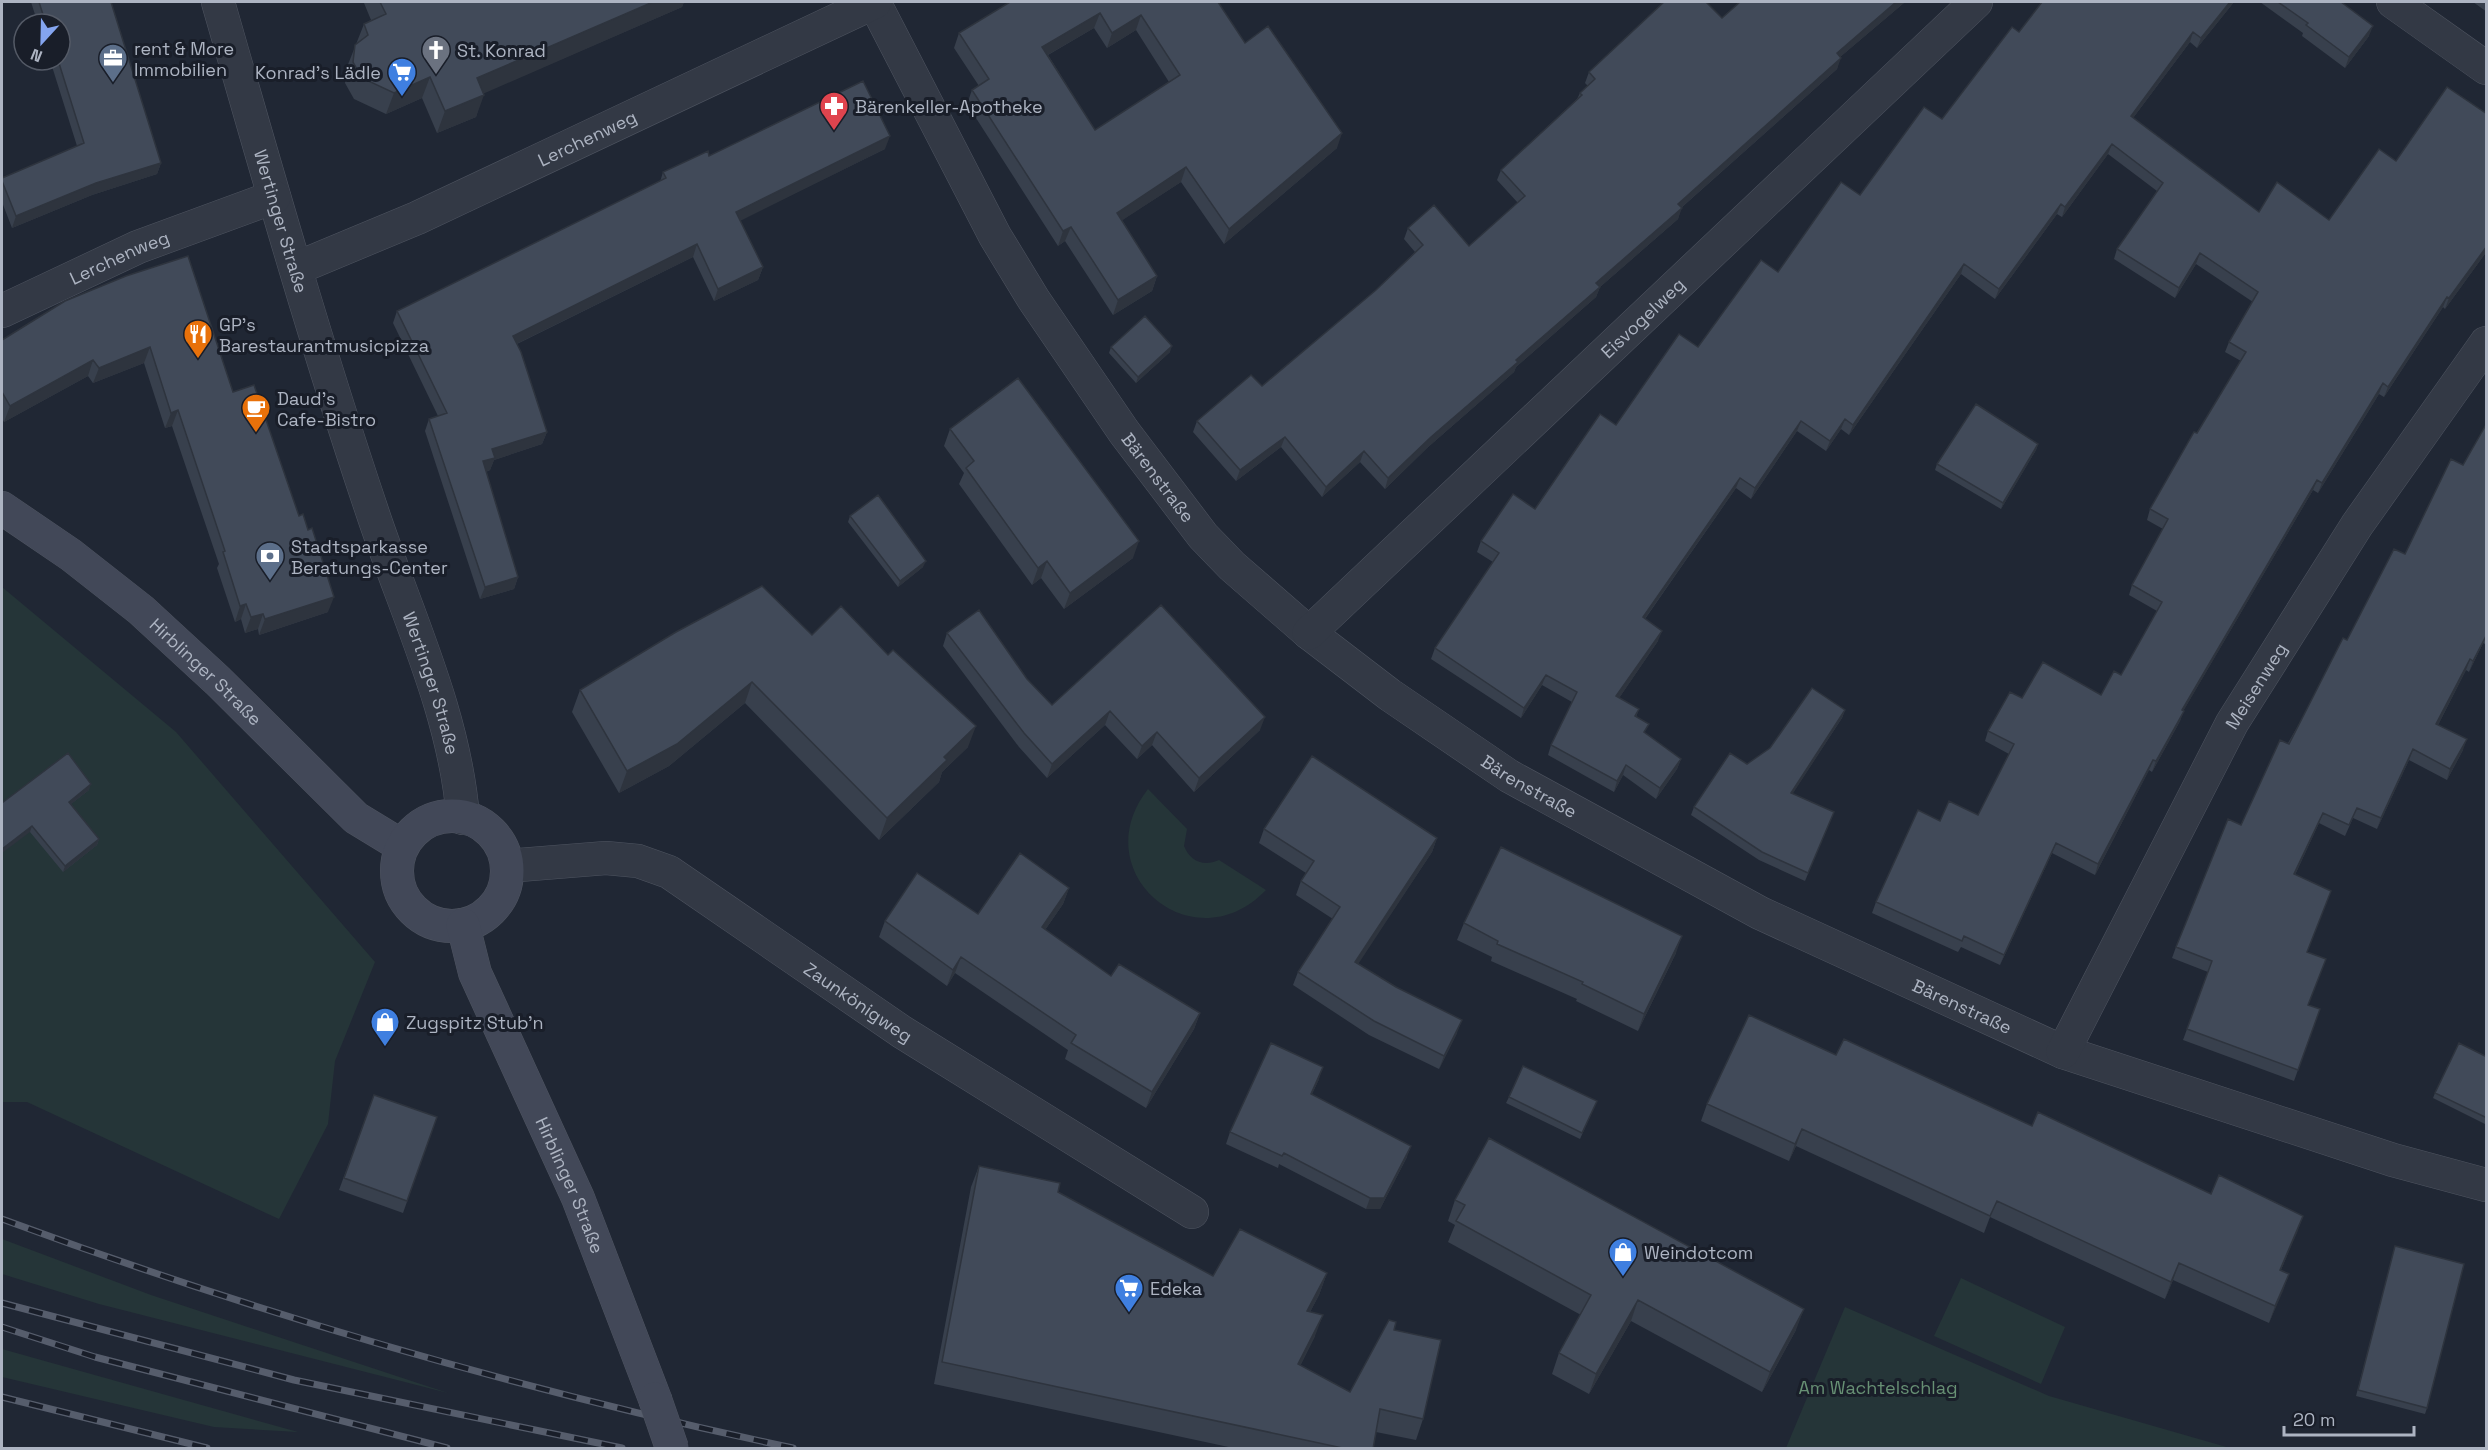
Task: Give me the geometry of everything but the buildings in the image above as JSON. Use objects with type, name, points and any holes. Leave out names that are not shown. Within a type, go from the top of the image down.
[{"type":"street","name":"Wertinger Straße","points":[[218,2],[274,197],[372,513],[437,696],[460,779],[463,818]]},
{"type":"street","name":"Lerchenweg","points":[[297,268],[417,218],[874,2]]},
{"type":"street","name":"Bärenstraße","points":[[874,2],[995,236],[1034,300],[1124,432],[1203,536],[1232,566],[1309,633],[1390,695],[1509,776],[1760,913],[2063,1052],[2393,1160],[2487,1185]]},
{"type":"street","name":"Eisvogelweg","points":[[1309,633],[1976,2]]},
{"type":"street","points":[[2393,2],[2487,68]]},
{"type":"street","name":"Lerchenweg","points":[[2,311],[138,247],[274,197]]},
{"type":"street","name":"Meisenweg","points":[[2063,1052],[2232,723],[2357,525],[2487,343]]},
{"type":"street","name":"Hirblinger Straße","points":[[2,508],[71,555],[141,610],[218,681],[356,818],[402,846]]},
{"type":"street","points":[[446,816],[463,818],[482,825],[495,837],[503,851],[507,866],[501,897],[491,910],[463,925],[432,922],[416,913],[404,899],[398,882],[397,864],[402,846],[412,832],[429,821],[446,816]]},
{"type":"street","name":"Zaunkönigweg","points":[[507,866],[606,858],[638,861],[669,872],[902,1032],[1192,1212]]},
{"type":"street","name":"Hirblinger Straße","points":[[463,925],[475,973],[578,1198],[672,1449]]},
{"type":"green space","points":[[2,587],[176,732],[375,962],[335,1061],[328,1124],[279,1219],[27,1102],[2,1102]]},
{"type":"green space","points":[[1148,789],[1187,829],[1184,846],[1193,859],[1202,863],[1219,860],[1266,890],[1237,911],[1208,918],[1179,913],[1155,899],[1138,877],[1129,850],[1131,820]]},
{"type":"green space","points":[[2,1239],[151,1295],[448,1393],[99,1304],[2,1274]]},
{"type":"green space","points":[[1961,1278],[2065,1327],[2041,1384],[1934,1336]]},
{"type":"green space","name":"Am Wachtelschlag","points":[[1845,1307],[2049,1396],[2230,1448],[1786,1448]]},
{"type":"green space","points":[[2,1349],[298,1432],[214,1427],[2,1377]]},
{"type":"railway","points":[[2,1219],[196,1287],[393,1348],[592,1402],[793,1448]]},
{"type":"railway","points":[[2,1303],[294,1380],[622,1448]]},
{"type":"railway","points":[[2,1327],[95,1357],[447,1448]]},
{"type":"railway","points":[[2,1397],[207,1448]]},
{"type":"place","name":"St. Konrad","points":[[436,76]]},
{"type":"place","name":"rent & More Immobilien","points":[[113,84]]},
{"type":"place","name":"Konrad's Lädle","points":[[402,98]]},
{"type":"place","name":"Bärenkeller-Apotheke","points":[[834,132]]},
{"type":"place","name":"GP's Barestaurantmusicpizza","points":[[198,360]]},
{"type":"place","name":"Daud's Cafe-Bistro","points":[[256,434]]},
{"type":"place","name":"Stadtsparkasse Beratungs-Center","points":[[270,582]]},
{"type":"place","name":"Zugspitz Stub'n","points":[[385,1048]]},
{"type":"place","name":"Weindotcom","points":[[1623,1278]]},
{"type":"place","name":"Edeka","points":[[1129,1314]]}]
